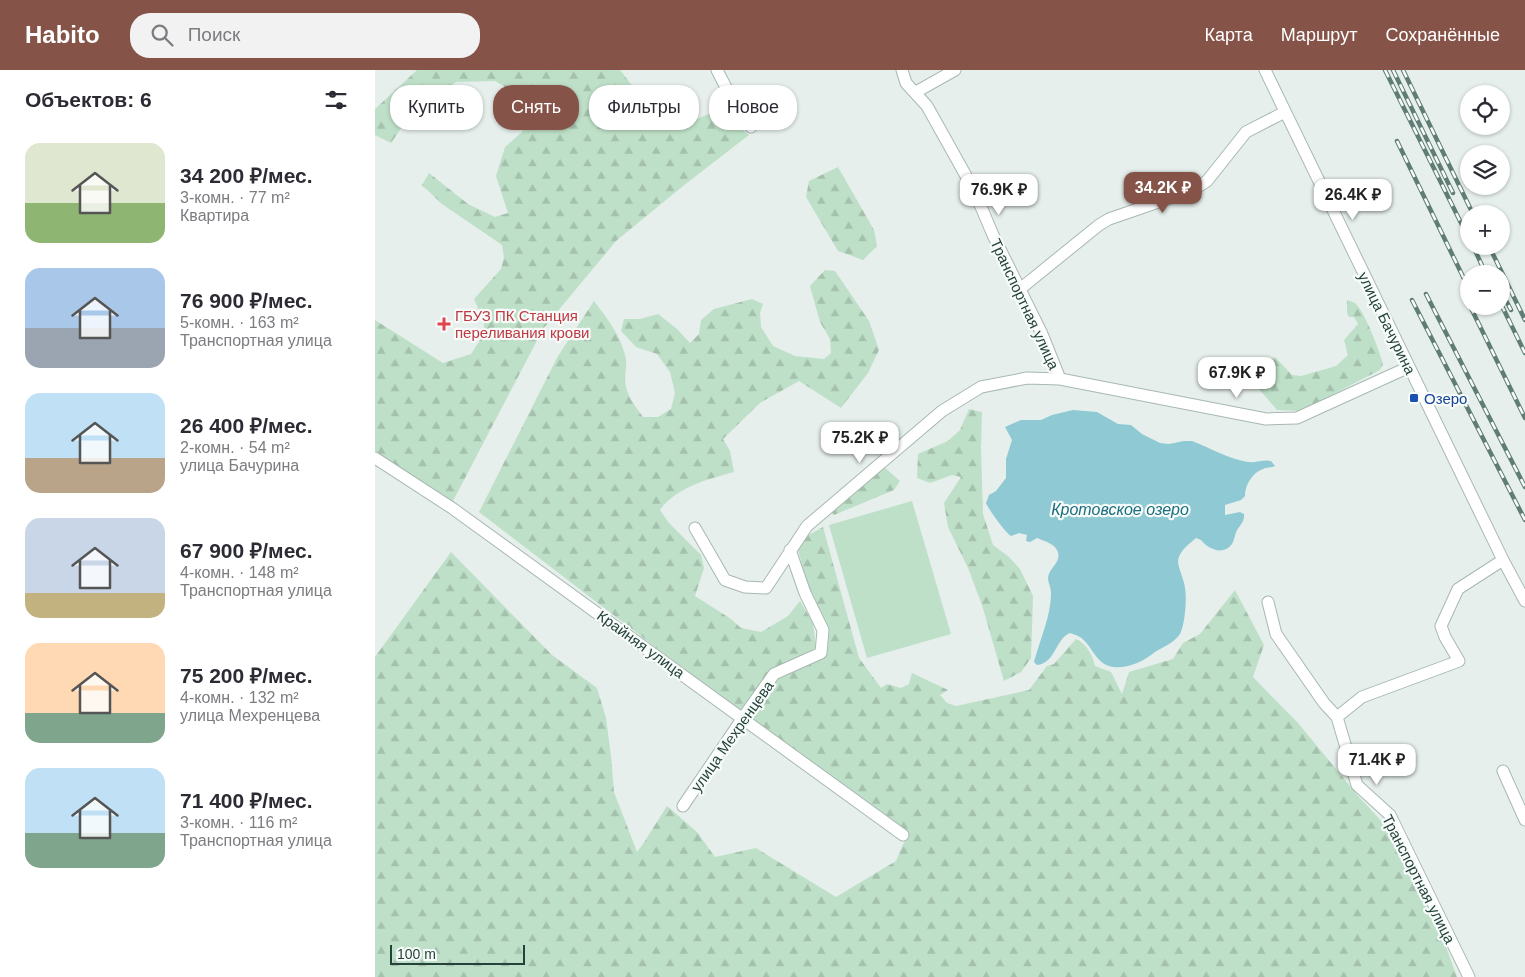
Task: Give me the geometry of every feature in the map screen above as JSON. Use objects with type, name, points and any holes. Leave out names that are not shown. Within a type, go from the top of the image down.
[{"type":"street","points":[[717,70],[725,85]]},
{"type":"street","name":"Транспортная улица","points":[[902,70],[907,83],[927,106],[965,174],[1048,347],[1060,379],[1266,419],[1297,418],[1409,367]]},
{"type":"street","points":[[916,92],[955,70]]},
{"type":"street","name":"улица Бачурина","points":[[1265,70],[1503,560],[1525,601]]},
{"type":"street","points":[[1020,289],[1109,219],[1193,190],[1207,181],[1246,132],[1285,112]]},
{"type":"street","points":[[695,528],[725,580],[745,587],[766,588],[807,526],[949,407],[981,387],[1027,378],[1060,379]]},
{"type":"street","name":"Крайняя улица","points":[[375,458],[460,513],[903,836]]},
{"type":"street","name":"улица Мехренцева","points":[[683,806],[775,674],[821,654],[823,630],[805,593],[790,550]]},
{"type":"street","points":[[1337,717],[1362,697],[1459,661],[1445,638],[1441,626],[1458,589],[1503,560]]},
{"type":"street","name":"Транспортная улица","points":[[1268,602],[1277,634],[1324,703],[1337,717],[1357,785],[1390,816],[1469,977]]},
{"type":"street","points":[[1503,772],[1525,820]]},
{"type":"green space","points":[[417,70],[620,70],[632,85],[589,85],[589,130],[699,130],[699,118],[709,114],[709,130],[743,130],[749,135],[616,241],[543,329],[453,501],[375,451],[375,320],[443,363],[471,354],[484,334],[484,321],[474,299],[501,269],[504,257],[502,245],[442,204],[422,185],[429,173],[468,204],[495,217],[508,213],[496,176],[505,147],[523,130],[579,130],[579,85],[502,85],[495,81],[456,82],[452,85],[401,85]]},
{"type":"green space","points":[[390,95],[390,130],[400,130],[391,143],[375,135],[375,109]]},
{"type":"green space","points":[[838,167],[874,230],[877,246],[863,260],[838,251],[806,197],[809,181]]},
{"type":"green space","points":[[825,270],[835,271],[869,321],[879,350],[868,373],[841,408],[799,381],[760,403],[723,439],[730,451],[734,472],[704,481],[684,490],[675,495],[660,510],[669,523],[701,555],[704,568],[695,596],[731,619],[741,628],[761,632],[788,616],[800,601],[813,623],[816,647],[805,656],[771,669],[740,712],[479,512],[558,356],[594,301],[609,321],[621,343],[626,359],[625,384],[631,399],[643,417],[658,417],[671,409],[675,393],[670,372],[657,354],[636,347],[621,331],[624,319],[640,319],[658,314],[677,329],[690,343],[699,334],[701,320],[714,309],[752,299],[763,304],[760,313],[761,327],[773,346],[795,356],[824,359],[831,353],[830,339],[820,322],[810,286]]},
{"type":"green space","points":[[1347,300],[1359,307],[1367,322],[1383,364],[1380,370],[1301,411],[1277,410],[1259,389],[1252,374],[1260,365],[1275,357],[1292,375],[1301,376],[1336,366],[1348,355],[1344,340],[1358,324],[1354,317],[1349,317],[1347,313]]},
{"type":"green space","points":[[969,409],[982,412],[983,514],[993,545],[1009,557],[1020,569],[1033,596],[1031,658],[1021,672],[1004,681],[982,605],[968,568],[948,527],[944,503],[961,477],[952,475],[930,483],[917,478],[918,454],[948,441],[960,430]]},
{"type":"green space","points":[[884,467],[900,481],[894,490],[834,515],[830,511]]},
{"type":"green space","points":[[912,501],[951,634],[867,658],[829,525]]},
{"type":"green space","points":[[823,527],[859,658],[881,688],[887,684],[901,688],[909,684],[912,673],[948,690],[940,695],[947,703],[956,706],[1029,690],[1047,666],[1054,664],[1076,639],[1089,651],[1095,666],[1111,672],[1122,694],[1129,672],[1173,659],[1183,643],[1200,634],[1235,590],[1264,645],[1253,677],[1298,723],[1359,797],[1385,825],[1444,941],[1457,977],[375,977],[375,657],[451,552],[552,655],[597,688],[606,718],[614,792],[637,852],[667,806],[697,832],[715,857],[756,848],[836,897],[896,861],[908,833],[749,720],[778,678],[825,657],[827,630],[807,582],[798,550],[807,536]]},
{"type":"water","name":"Кротовское озеро","points":[[1073,410],[1097,412],[1118,424],[1131,425],[1142,434],[1160,443],[1169,444],[1192,441],[1234,458],[1248,462],[1271,461],[1275,466],[1264,468],[1252,476],[1245,496],[1241,500],[1225,505],[1225,515],[1240,512],[1244,514],[1243,522],[1228,548],[1216,550],[1196,538],[1184,548],[1178,558],[1186,598],[1182,630],[1178,637],[1146,658],[1124,667],[1113,667],[1102,662],[1079,636],[1070,633],[1061,640],[1048,660],[1037,665],[1034,662],[1051,602],[1048,578],[1058,558],[1057,550],[1048,542],[1037,538],[1030,542],[1026,541],[1027,535],[1019,533],[1011,536],[997,521],[986,503],[989,495],[996,491],[1006,478],[1006,459],[1012,440],[1005,427],[1021,420],[1041,420]]},
{"type":"railway","points":[[1385,70],[1460,221]]},
{"type":"railway","points":[[1393,70],[1453,193]]},
{"type":"railway","points":[[1403,70],[1469,205]]},
{"type":"railway","points":[[1397,141],[1460,270]]},
{"type":"railway","points":[[1477,255],[1482,265]]},
{"type":"railway","points":[[1493,255],[1525,320]]},
{"type":"railway","points":[[1426,294],[1525,487]]},
{"type":"railway","points":[[1412,300],[1525,520]]},
{"type":"railway","points":[[1474,315],[1525,418]]},
{"type":"railway","points":[[1506,315],[1525,353]]},
{"type":"place","name":"ГБУЗ ПК Станция переливания крови","points":[[444,324]]},
{"type":"place","name":"Озеро","points":[[1414,398]]}]
